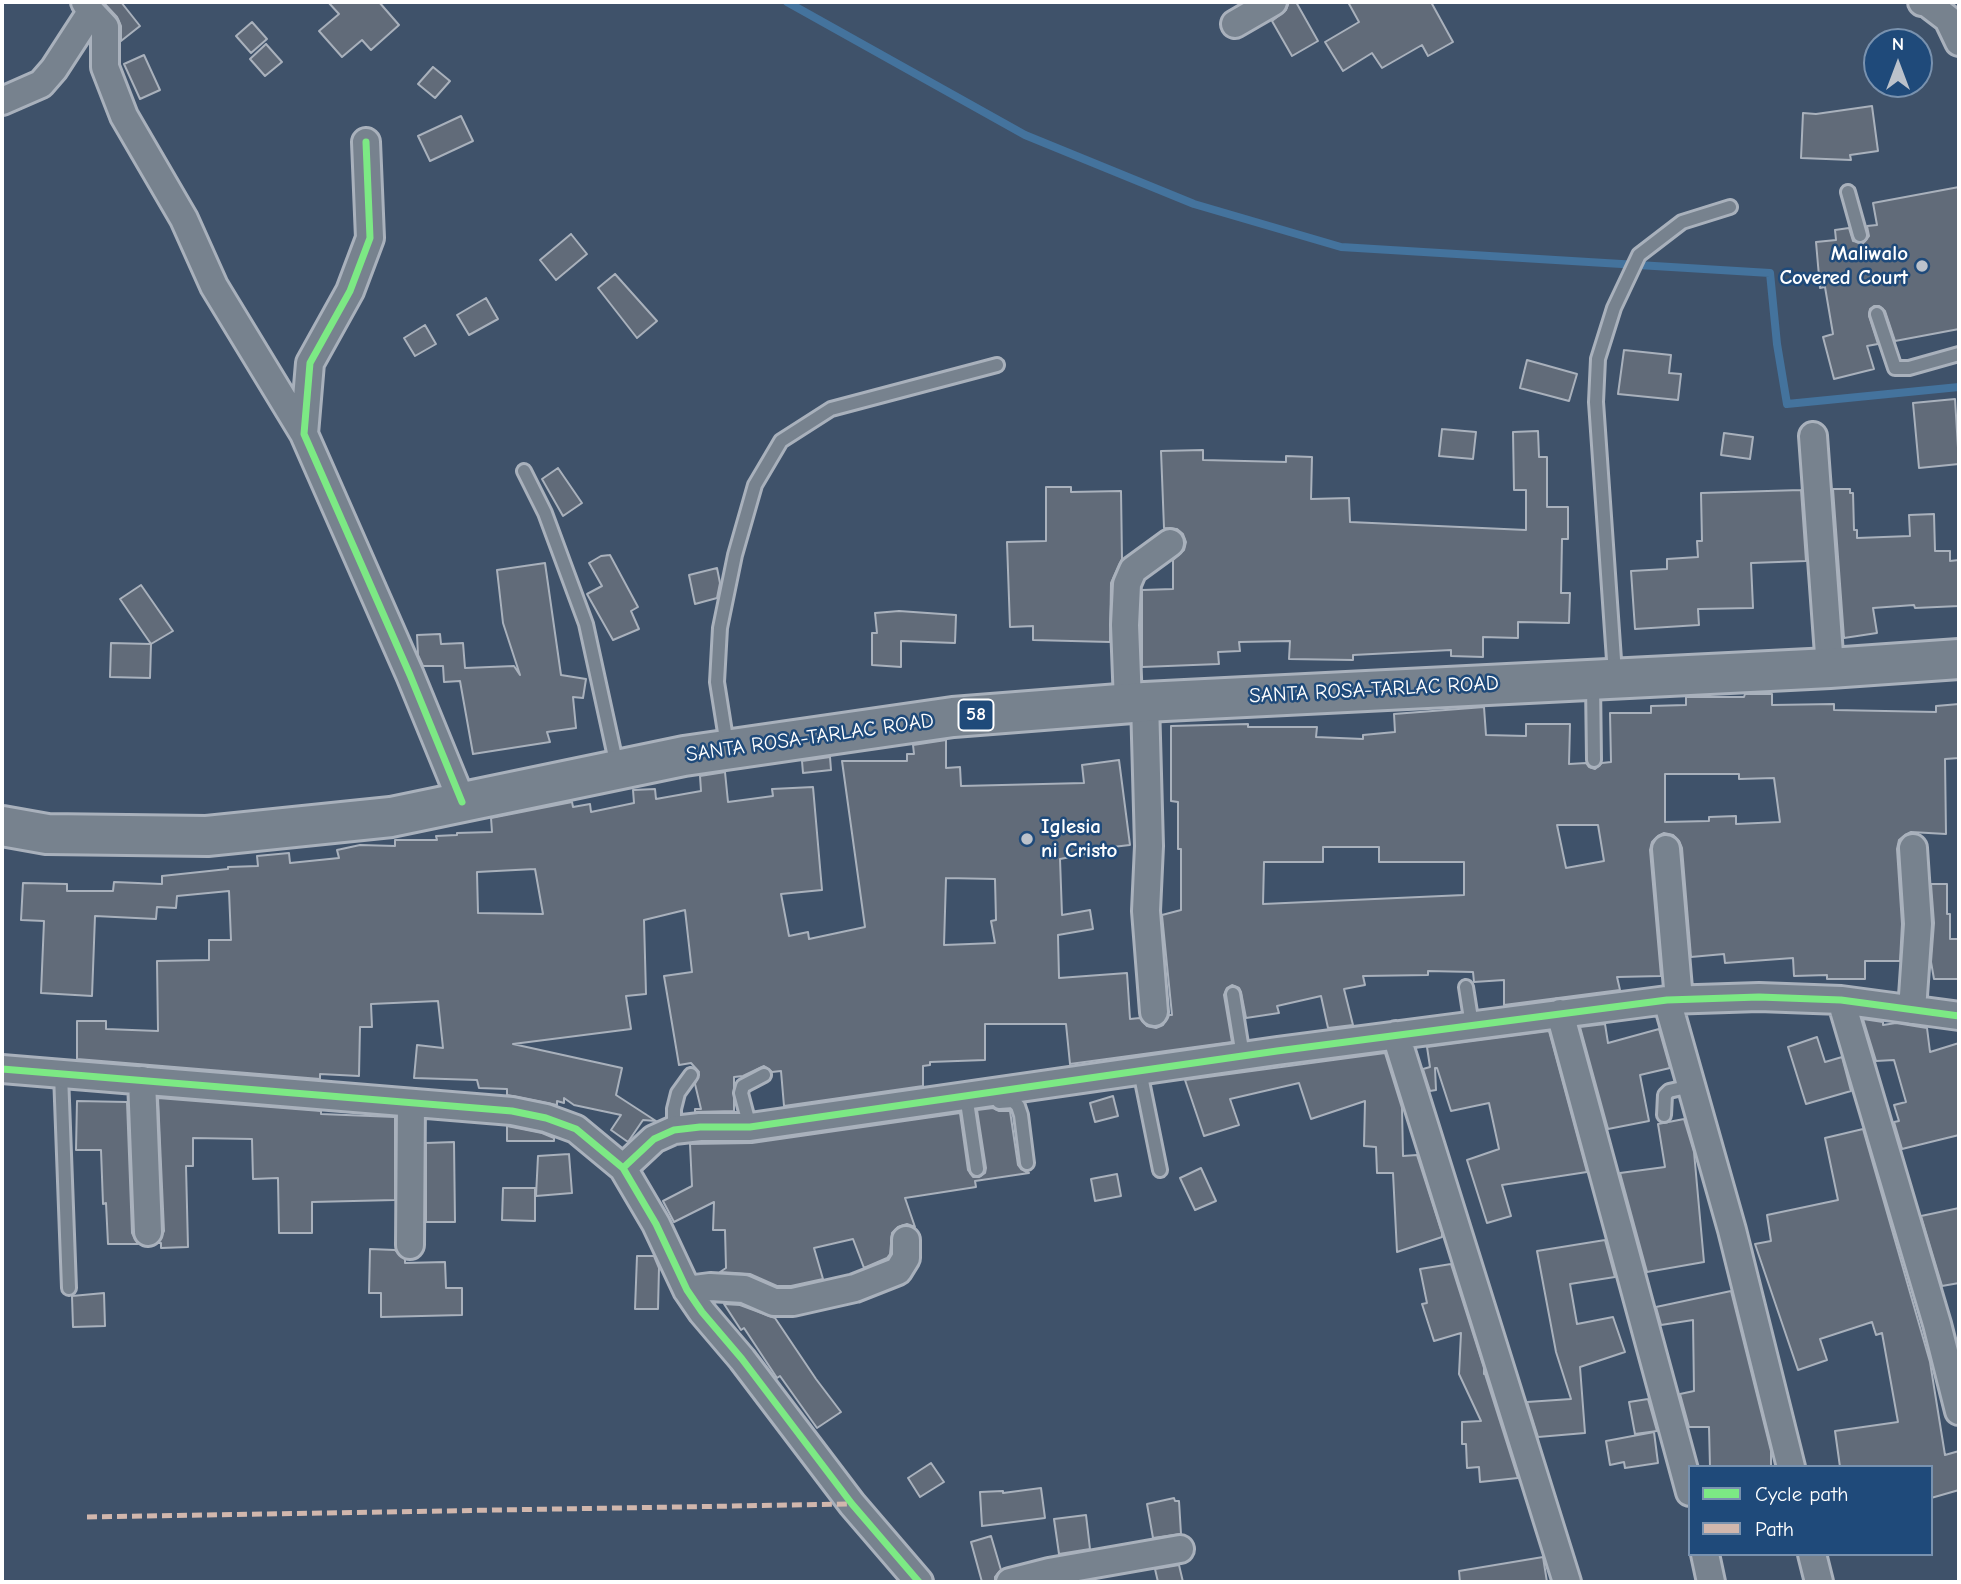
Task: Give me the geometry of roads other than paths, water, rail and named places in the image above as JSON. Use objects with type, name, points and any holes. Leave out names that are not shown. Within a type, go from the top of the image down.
[{"type":"highway","name":"SANTA ROSA-TARLAC ROAD","points":[[2,826],[47,834],[207,836],[391,817],[618,769],[728,749],[953,717],[1136,702],[1830,668],[1959,659]]},
{"type":"street","points":[[1236,24],[1273,2]]},
{"type":"street","points":[[1925,2],[1956,25]]},
{"type":"street","points":[[2,101],[41,84],[54,69],[88,7],[105,27],[105,67],[124,116],[184,219],[214,286],[303,434],[410,675],[462,802]]},
{"type":"street","points":[[303,434],[310,363],[350,291],[370,238],[366,142]]},
{"type":"street","points":[[1813,436],[1830,668]]},
{"type":"street","points":[[1154,1012],[1146,911],[1149,846],[1136,702],[1125,625],[1127,584],[1133,570],[1170,543]]},
{"type":"street","points":[[1912,1010],[1918,924],[1913,848]]},
{"type":"street","points":[[1666,849],[1673,1000],[1691,1086],[1732,1230],[1791,1465]]},
{"type":"street","points":[[623,1168],[654,1139],[674,1130],[750,1127],[1243,1056],[1673,1000],[1759,997],[1841,1000],[1959,1016]]},
{"type":"street","points":[[1841,1000],[1948,1321],[1959,1411]]},
{"type":"street","points":[[1559,1013],[1688,1485]]},
{"type":"street","points":[[1396,1035],[1567,1582]]},
{"type":"street","points":[[2,1069],[512,1111],[546,1118],[576,1129],[623,1168],[656,1224],[687,1290],[702,1312],[742,1359],[852,1504],[919,1582]]},
{"type":"street","points":[[142,1080],[148,1232]]},
{"type":"street","points":[[410,1245],[411,1103]]},
{"type":"street","points":[[687,1290],[710,1287],[744,1289],[774,1302],[793,1302],[855,1288],[898,1271],[906,1258],[906,1240]]},
{"type":"street","points":[[1010,1582],[1049,1572],[1180,1549]]},
{"type":"street","points":[[1705,1556],[1711,1582]]},
{"type":"street","points":[[1812,1556],[1819,1582]]},
{"type":"lane","points":[[1848,192],[1860,235]]},
{"type":"lane","points":[[1594,760],[1604,678],[1596,402],[1598,359],[1614,308],[1639,255],[1682,222],[1730,207]]},
{"type":"lane","points":[[1877,314],[1895,368],[1909,368],[1959,354]]},
{"type":"lane","points":[[728,749],[717,682],[720,628],[735,555],[755,485],[781,441],[831,409],[997,365]]},
{"type":"lane","points":[[524,471],[545,513],[586,624],[618,769]]},
{"type":"lane","points":[[1466,987],[1472,1025]]},
{"type":"lane","points":[[1233,994],[1243,1056]]},
{"type":"lane","points":[[1140,1071],[1160,1170]]},
{"type":"lane","points":[[61,1073],[69,1288]]},
{"type":"lane","points":[[674,1130],[674,1109],[678,1093],[691,1075]]},
{"type":"lane","points":[[750,1127],[741,1093],[743,1086],[765,1075]]},
{"type":"lane","points":[[1664,1115],[1665,1095],[1669,1091],[1691,1086]]},
{"type":"lane","points":[[992,1092],[994,1100],[1013,1101],[1018,1106],[1027,1163]]},
{"type":"lane","points":[[966,1095],[976,1169]]},
{"type":"waterway","points":[[787,2],[1025,135],[1194,204],[1341,247],[1770,273],[1777,344],[1787,404],[1959,387]]},
{"type":"place","name":"Maliwalo Covered Court","points":[[1922,266]]},
{"type":"place","name":"Iglesia ni Cristo","points":[[1027,839]]}]
